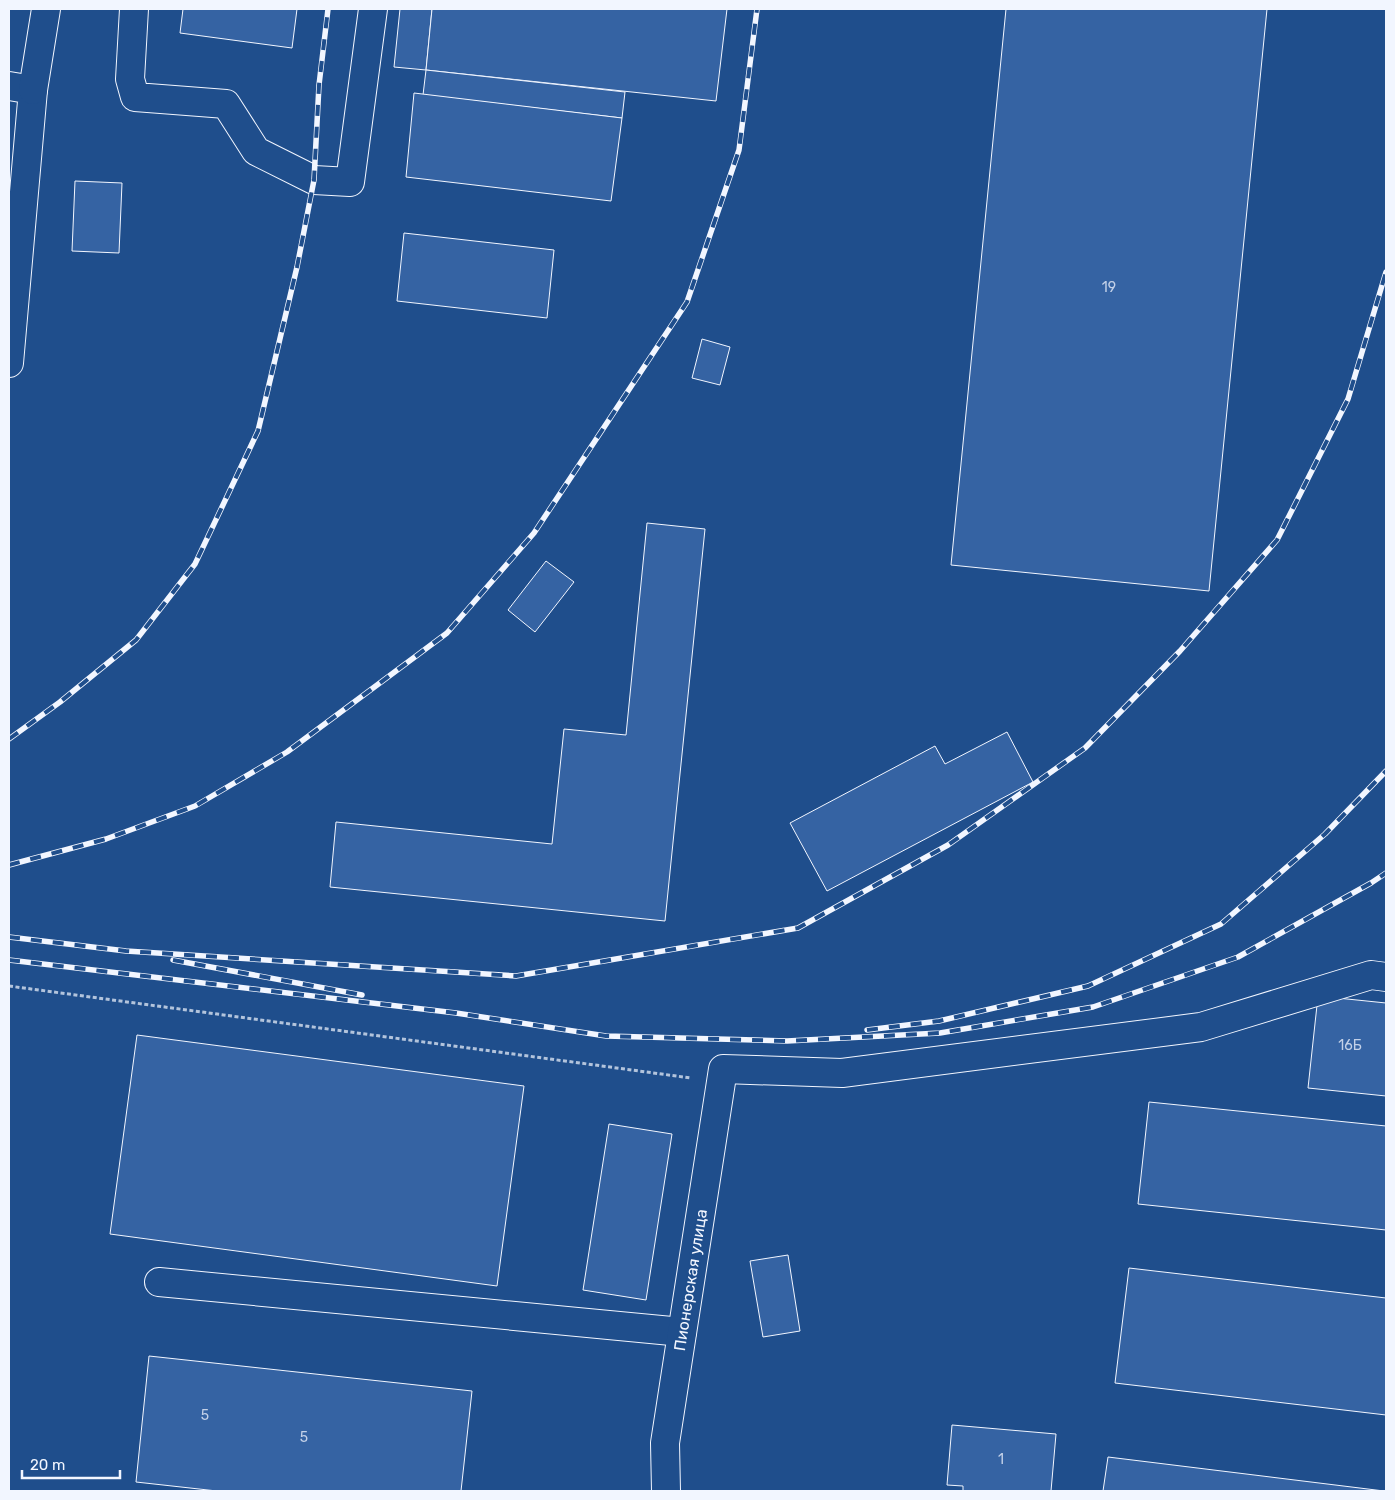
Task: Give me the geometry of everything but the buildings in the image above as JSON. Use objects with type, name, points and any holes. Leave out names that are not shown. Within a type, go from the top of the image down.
[{"type":"street","points":[[9,363],[21,88],[46,9]]},
{"type":"street","points":[[134,9],[130,79],[135,97],[226,104],[256,151],[314,180],[350,182],[373,9]]},
{"type":"street","points":[[722,1076],[842,1073],[1191,1029],[1371,975],[1386,976]]},
{"type":"street","name":"Пионерская улица","points":[[666,1491],[664,1443],[722,1076]]},
{"type":"street","points":[[159,1282],[682,1332]]},
{"type":"path","points":[[9,986],[722,1076]]},
{"type":"railway","points":[[9,739],[60,702],[136,640],[195,564],[258,431],[297,267],[314,180],[319,85],[328,9]]},
{"type":"railway","points":[[9,865],[106,839],[195,806],[287,752],[447,633],[534,533],[687,302],[739,150],[757,9]]},
{"type":"railway","points":[[9,937],[126,951],[516,976],[798,928],[948,845],[1085,748],[1180,651],[1277,540],[1348,399],[1386,272]]},
{"type":"railway","points":[[867,1030],[939,1021],[1088,986],[1221,924],[1325,834],[1386,771]]},
{"type":"railway","points":[[9,960],[456,1013],[606,1036],[787,1041],[940,1033],[1093,1007],[1238,957],[1386,873]]},
{"type":"railway","points":[[173,960],[362,995]]}]
